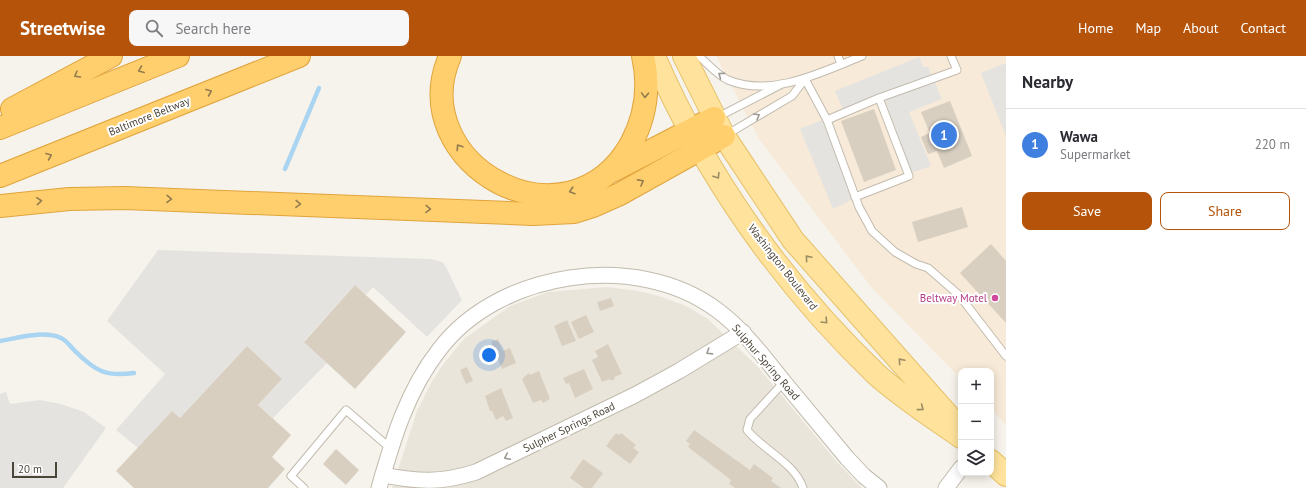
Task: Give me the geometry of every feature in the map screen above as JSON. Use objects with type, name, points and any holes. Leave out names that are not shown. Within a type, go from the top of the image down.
[{"type":"highway","points":[[0,116],[111,56]]},
{"type":"highway","points":[[0,128],[178,56]]},
{"type":"highway","name":"Baltimore Beltway","points":[[0,176],[299,56]]},
{"type":"highway","points":[[450,56],[446,65],[442,88],[443,110],[457,145],[480,171],[505,187],[526,193],[548,196],[572,192],[691,130],[719,127]]},
{"type":"highway","points":[[609,173],[625,154],[644,116],[646,95],[645,66],[642,56]]},
{"type":"highway","points":[[0,206],[69,199],[125,198],[533,214],[574,212],[593,206],[620,194],[701,150],[719,127]]},
{"type":"main road","name":"Washington Boulevard","points":[[654,56],[701,150],[733,202],[772,257],[819,314],[877,375],[958,435]]},
{"type":"main road","points":[[684,56],[719,127],[793,240],[958,427]]},
{"type":"main road","points":[[994,464],[1006,475]]},
{"type":"street","name":"Sulphur Spring Road","points":[[381,482],[390,448],[407,403],[422,374],[439,348],[460,327],[485,309],[508,296],[546,282],[577,276],[607,275],[637,278],[664,284],[690,294],[716,309],[743,332],[847,458],[864,476],[879,488]]},
{"type":"street","name":"Sulpher Springs Road","points":[[381,482],[426,482],[459,477],[476,472],[635,396],[680,371],[743,332]]},
{"type":"street","points":[[946,488],[958,472]]},
{"type":"lane","points":[[699,56],[727,79],[751,86],[805,79],[862,56]]},
{"type":"lane","points":[[838,56],[840,64]]},
{"type":"lane","points":[[827,120],[879,98],[957,70],[951,56]]},
{"type":"lane","points":[[719,127],[792,96],[805,79]]},
{"type":"lane","points":[[805,79],[827,120],[855,197],[872,231],[895,252],[916,264],[928,268],[959,295],[1006,356]]},
{"type":"lane","points":[[719,127],[786,82]]},
{"type":"lane","points":[[855,197],[909,176],[879,98]]},
{"type":"lane","points":[[784,382],[750,420],[747,430],[754,439],[801,479],[804,488]]},
{"type":"lane","points":[[304,488],[291,476],[346,410],[390,448]]},
{"type":"shaded area","points":[[716,56],[1006,56],[1006,425],[994,412],[994,368],[958,368],[958,376],[872,288],[759,139]]},
{"type":"shaded area","points":[[919,57],[923,67],[928,67],[942,99],[909,112],[931,166],[911,173],[883,94],[843,110],[835,91]]},
{"type":"shaded area","points":[[1006,63],[1006,136],[981,73]]},
{"type":"shaded area","points":[[822,120],[853,199],[833,209],[800,129]]},
{"type":"shaded area","points":[[158,250],[431,259],[442,262],[446,267],[462,300],[427,337],[373,287],[366,295],[355,285],[304,341],[327,363],[273,418],[258,405],[282,379],[247,346],[180,418],[172,411],[138,448],[116,430],[165,374],[107,321]]},
{"type":"shaded area","points":[[607,287],[638,291],[659,296],[686,306],[708,319],[758,367],[837,462],[862,488],[392,488],[417,411],[431,383],[444,363],[465,338],[510,306],[548,292]]},
{"type":"shaded area","points":[[6,392],[10,404],[40,400],[61,404],[84,412],[106,428],[63,488],[0,488],[0,394]]},
{"type":"building","points":[[950,101],[972,156],[944,168],[937,151],[928,154],[921,137],[930,133],[921,112]]},
{"type":"building","points":[[874,109],[896,170],[864,182],[841,121]]},
{"type":"building","points":[[962,207],[968,227],[918,242],[912,222]]},
{"type":"building","name":"Beltway Motel","points":[[991,244],[1006,261],[1006,323],[960,273]]},
{"type":"building","points":[[355,285],[406,332],[355,389],[304,342]]},
{"type":"building","points":[[611,298],[614,306],[600,311],[597,302]]},
{"type":"building","points":[[586,315],[594,332],[579,339],[571,322]]},
{"type":"building","points":[[567,320],[576,341],[562,346],[554,326]]},
{"type":"building","points":[[498,339],[503,351],[510,348],[516,363],[502,369],[491,342]]},
{"type":"building","points":[[608,344],[622,374],[614,377],[615,379],[611,381],[610,379],[602,382],[592,360],[598,357],[595,351]]},
{"type":"building","points":[[247,346],[282,379],[258,405],[291,435],[272,457],[285,469],[268,488],[134,488],[116,471],[172,411],[180,418]]},
{"type":"building","points":[[467,367],[473,381],[466,384],[460,370]]},
{"type":"building","points":[[584,369],[593,389],[575,398],[569,383],[566,384],[563,378]]},
{"type":"building","points":[[539,371],[550,399],[543,403],[541,400],[533,403],[522,379],[529,373],[530,375]]},
{"type":"building","points":[[501,388],[513,418],[506,421],[503,416],[496,420],[492,411],[490,411],[485,396]]},
{"type":"building","points":[[694,430],[750,470],[754,464],[773,478],[771,481],[781,488],[735,488],[729,484],[731,480],[688,447],[690,444],[686,441]]},
{"type":"building","points":[[616,433],[619,435],[621,433],[636,445],[633,448],[639,452],[630,464],[606,446]]},
{"type":"building","points":[[336,449],[359,470],[346,485],[323,464]]},
{"type":"building","points":[[583,459],[603,473],[592,488],[584,488],[570,478]]},
{"type":"waterway","points":[[285,169],[319,88]]},
{"type":"waterway","points":[[0,341],[31,335],[54,336],[65,340],[75,351],[95,368],[108,373],[134,373]]},
{"type":"place","name":"Wawa","points":[[944,135]]},
{"type":"place","name":"Beltway Motel","points":[[995,298]]}]
